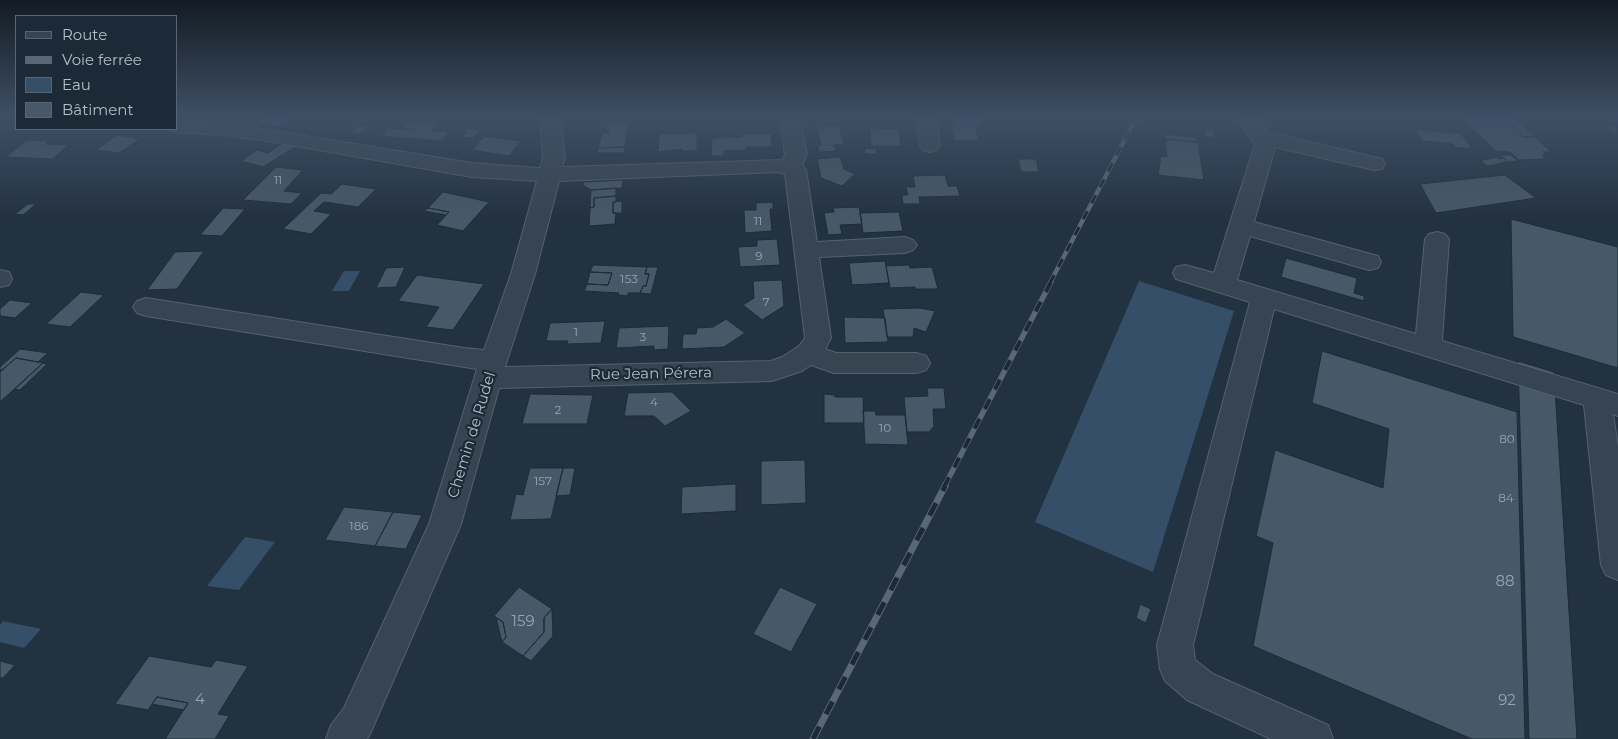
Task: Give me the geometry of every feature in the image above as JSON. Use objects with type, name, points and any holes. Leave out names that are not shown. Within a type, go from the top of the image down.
[{"type":"street","points":[[369,152],[472,170],[548,176],[778,165],[790,168],[795,170],[797,174],[818,338],[809,353],[834,363],[916,363]]},
{"type":"street","name":"Chemin de Rudel","points":[[345,739],[357,721],[445,524],[491,369],[523,274],[554,158],[553,152]]},
{"type":"street","points":[[790,168],[796,152]]},
{"type":"street","points":[[1223,285],[1263,152]]},
{"type":"street","points":[[1327,152],[1374,164]]},
{"type":"street","points":[[1240,226],[1369,262]]},
{"type":"street","points":[[1428,346],[1437,239]]},
{"type":"street","points":[[806,250],[905,245]]},
{"type":"street","points":[[1185,273],[1608,402],[1618,565]]},
{"type":"street","points":[[1264,297],[1175,645],[1178,669],[1200,687],[1314,739]]},
{"type":"street","name":"Rue Jean Pérera","points":[[146,307],[464,358],[491,369],[772,371],[792,364],[809,353]]},
{"type":"water","points":[[344,271],[360,271],[349,291],[332,291]]},
{"type":"water","points":[[1139,281],[1234,311],[1153,572],[1035,522]]},
{"type":"water","points":[[245,537],[275,542],[239,590],[207,586]]},
{"type":"water","points":[[3,621],[41,629],[24,648],[0,642],[0,625]]},
{"type":"building","points":[[12,152],[60,152],[53,159],[6,157]]},
{"type":"building","points":[[253,152],[286,152],[263,167],[241,161]]},
{"type":"building","points":[[487,152],[512,152],[509,156]]},
{"type":"building","points":[[711,152],[724,152],[724,156],[711,156]]},
{"type":"building","points":[[865,152],[877,154],[865,154]]},
{"type":"building","points":[[1166,152],[1200,152],[1204,180],[1158,175],[1161,156],[1167,157]]},
{"type":"building","points":[[1511,152],[1543,152],[1546,155],[1542,155],[1546,159],[1519,160]]},
{"type":"building","points":[[1500,155],[1511,155],[1518,161],[1507,162]]},
{"type":"building","points":[[840,157],[844,169],[855,174],[842,186],[821,178],[817,159]]},
{"type":"building","points":[[1496,157],[1504,158],[1507,162],[1488,166],[1480,161]]},
{"type":"building","points":[[1018,159],[1036,159],[1039,172],[1021,172]]},
{"type":"building","points":[[276,167],[303,170],[284,191],[302,193],[291,204],[243,200]]},
{"type":"building","points":[[945,175],[948,186],[957,186],[960,196],[919,197],[920,204],[903,204],[902,195],[908,195],[906,187],[915,187],[913,176]]},
{"type":"building","points":[[1505,175],[1536,198],[1436,213],[1420,184]]},
{"type":"building","points":[[623,180],[622,188],[591,190],[583,185],[584,182]]},
{"type":"building","points":[[342,184],[376,189],[358,207],[324,202],[314,211],[331,214],[311,234],[283,229],[321,193],[331,194]]},
{"type":"building","points":[[616,188],[616,196],[594,198],[594,207],[590,208],[591,190]]},
{"type":"building","points":[[443,192],[489,202],[463,231],[437,225],[449,212],[428,208]]},
{"type":"building","points":[[616,196],[616,202],[613,202],[613,213],[616,213],[615,224],[589,226],[590,208],[594,207],[594,198]]},
{"type":"building","points":[[622,201],[622,213],[613,213],[613,202]]},
{"type":"building","points":[[773,202],[773,209],[770,209],[772,231],[745,233],[744,210],[756,210],[756,203]]},
{"type":"building","points":[[28,204],[36,204],[23,215],[15,214]]},
{"type":"building","points":[[859,207],[862,224],[840,225],[842,234],[828,235],[824,213],[834,212],[833,208]]},
{"type":"building","points":[[223,208],[245,209],[222,236],[200,235]]},
{"type":"building","points":[[428,208],[449,212],[446,215],[424,211]]},
{"type":"building","points":[[899,212],[903,231],[863,233],[860,213]]},
{"type":"building","points":[[1511,219],[1618,247],[1618,368],[1513,337]]},
{"type":"building","points":[[777,239],[780,265],[740,267],[738,247],[757,246],[757,240]]},
{"type":"building","points":[[204,251],[177,289],[147,290],[175,252]]},
{"type":"building","points":[[1286,258],[1357,278],[1354,293],[1364,296],[1364,301],[1281,277]]},
{"type":"building","points":[[885,261],[889,283],[852,285],[849,263]]},
{"type":"building","points":[[593,265],[647,267],[645,274],[649,274],[646,286],[643,286],[640,293],[628,293],[628,296],[618,295],[619,293],[584,291],[587,284],[608,285],[612,273],[590,272]]},
{"type":"building","points":[[909,265],[910,268],[932,267],[938,289],[915,289],[915,287],[890,288],[886,266]]},
{"type":"building","points":[[405,267],[396,287],[376,288],[386,268]]},
{"type":"building","points":[[647,267],[658,267],[651,294],[640,293],[643,286],[646,286],[649,274],[645,274]]},
{"type":"building","points":[[590,272],[612,273],[608,285],[587,284]]},
{"type":"building","points":[[417,275],[484,284],[453,330],[426,327],[439,307],[398,301]]},
{"type":"building","points":[[782,280],[784,306],[762,320],[743,305],[754,298],[753,281]]},
{"type":"building","points":[[81,292],[104,295],[70,327],[46,324]]},
{"type":"building","points":[[10,300],[32,303],[15,318],[0,316],[0,309]]},
{"type":"building","points":[[920,308],[935,311],[926,332],[914,328],[913,337],[887,337],[883,309]]},
{"type":"building","points":[[844,317],[885,318],[888,342],[845,343]]},
{"type":"building","points":[[726,319],[745,333],[724,347],[682,349],[683,334],[696,334],[697,328],[713,327]]},
{"type":"building","points":[[605,321],[601,343],[567,344],[568,341],[546,341],[550,323]]},
{"type":"building","points":[[669,326],[668,349],[654,350],[654,346],[616,348],[619,328]]},
{"type":"building","points":[[20,349],[48,353],[38,362],[16,358],[0,370],[0,367]]},
{"type":"building","points":[[1322,351],[1517,412],[1525,739],[1472,739],[1253,646],[1273,543],[1256,536],[1275,450],[1383,488],[1389,429],[1312,403]]},
{"type":"building","points":[[16,358],[43,363],[0,402],[0,372]]},
{"type":"building","points":[[1518,361],[1554,372],[1577,739],[1529,739]]},
{"type":"building","points":[[43,363],[47,364],[20,390],[15,389]]},
{"type":"building","points":[[927,388],[944,388],[946,409],[933,409],[934,426],[929,432],[907,432],[904,397],[928,396]]},
{"type":"building","points":[[672,392],[691,411],[665,426],[654,416],[624,416],[628,393]]},
{"type":"building","points":[[530,394],[593,395],[587,424],[522,424]]},
{"type":"building","points":[[824,394],[835,395],[835,397],[863,397],[864,423],[824,423]]},
{"type":"building","points":[[863,411],[875,411],[876,415],[905,415],[908,445],[865,444]]},
{"type":"building","points":[[805,460],[806,503],[761,505],[761,461]]},
{"type":"building","points":[[530,468],[563,468],[551,519],[510,520],[516,494],[523,495]]},
{"type":"building","points":[[563,468],[575,468],[570,495],[556,496]]},
{"type":"building","points":[[736,484],[736,511],[681,514],[682,487]]},
{"type":"building","points":[[344,507],[393,512],[375,546],[325,540]]},
{"type":"building","points":[[393,512],[422,515],[406,549],[375,546]]},
{"type":"building","points":[[519,587],[552,609],[544,618],[544,632],[523,656],[502,642],[506,637],[503,622],[494,616]]},
{"type":"building","points":[[780,587],[817,604],[791,652],[753,634]]},
{"type":"building","points":[[1140,604],[1151,609],[1146,623],[1136,618]]},
{"type":"building","points":[[552,609],[553,636],[531,661],[523,656],[544,632],[544,618]]},
{"type":"building","points":[[496,618],[503,622],[506,637],[502,642]]},
{"type":"building","points":[[149,656],[211,667],[216,660],[248,666],[218,714],[229,716],[215,739],[165,739],[188,703],[157,697],[148,710],[115,704]]},
{"type":"building","points":[[0,661],[15,665],[3,678],[0,678]]},
{"type":"building","points":[[157,697],[188,703],[184,710],[152,704]]},
{"type":"railway","points":[[1050,283],[1118,152]]},
{"type":"railway","points":[[944,487],[1051,282]]},
{"type":"railway","points":[[813,739],[945,486]]}]
